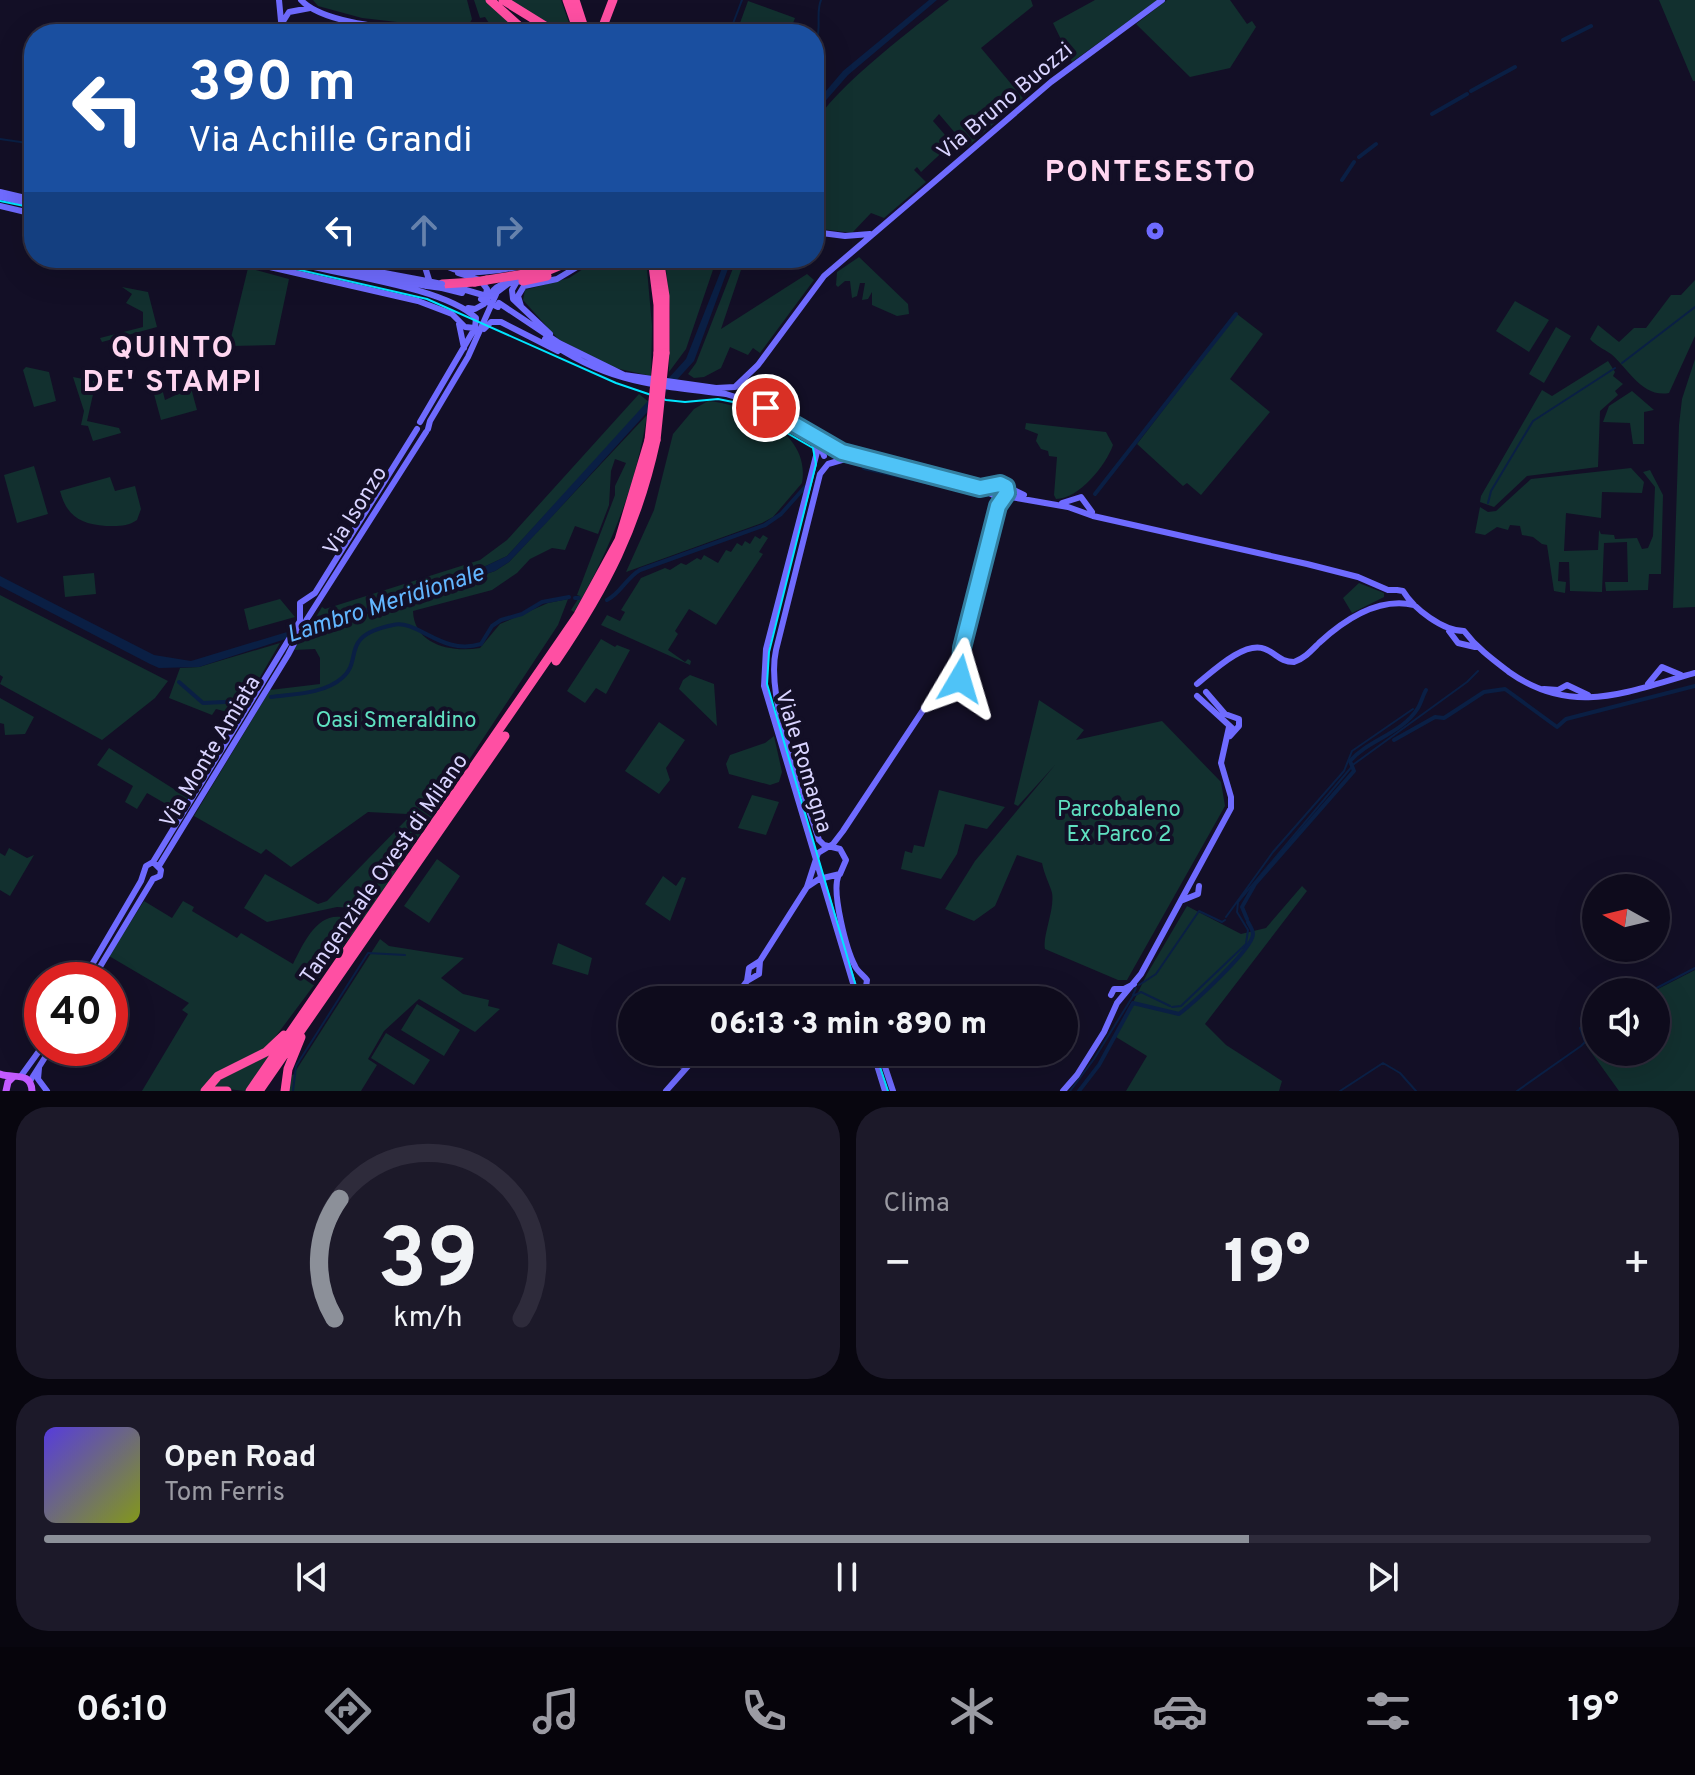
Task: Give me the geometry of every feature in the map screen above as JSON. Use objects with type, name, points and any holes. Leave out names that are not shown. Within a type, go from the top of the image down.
[{"type":"highway","points":[[490,0],[518,24]]},
{"type":"highway","points":[[497,0],[520,24]]},
{"type":"highway","points":[[497,0],[510,11],[529,17]]},
{"type":"highway","points":[[503,0],[544,24]]},
{"type":"highway","points":[[565,0],[575,24]]},
{"type":"highway","points":[[575,0],[583,24]]},
{"type":"highway","points":[[604,24],[613,0]]},
{"type":"highway","points":[[442,286],[554,268]]},
{"type":"highway","points":[[516,282],[567,268]]},
{"type":"highway","name":"Tangenziale Ovest di Milano","points":[[653,268],[662,353]]},
{"type":"highway","name":"Tangenziale Ovest di Milano","points":[[250,1091],[305,1018],[580,620],[619,540],[652,440],[665,296],[661,268]]},
{"type":"highway","points":[[205,1091],[224,1072],[266,1052],[305,1018]]},
{"type":"highway","points":[[285,1091],[290,1062],[305,1018]]},
{"type":"highway","name":"Tangenziale Ovest di Milano","points":[[259,1091],[305,1018]]},
{"type":"highway","points":[[215,1091],[227,1091]]},
{"type":"main road","name":"Via Bruno Buozzi","points":[[743,394],[758,365],[815,286],[857,242],[873,233],[1060,74],[1162,0]]},
{"type":"main road","points":[[283,7],[300,3],[350,20],[376,24]]},
{"type":"main road","points":[[0,195],[24,200]]},
{"type":"main road","points":[[0,206],[24,212]]},
{"type":"main road","points":[[824,233],[845,236],[857,242]]},
{"type":"main road","points":[[275,268],[409,298],[456,317],[465,327],[468,346]]},
{"type":"main road","points":[[316,268],[475,309],[496,285],[540,281],[571,271]]},
{"type":"main road","points":[[334,268],[427,283]]},
{"type":"main road","points":[[353,268],[442,286],[484,299],[615,371],[648,382]]},
{"type":"main road","points":[[425,268],[430,284],[442,300]]},
{"type":"main road","points":[[450,268],[486,285],[479,324]]},
{"type":"main road","points":[[452,270],[476,272],[507,268]]},
{"type":"main road","points":[[521,306],[518,297],[524,286],[547,283],[576,268]]},
{"type":"main road","points":[[516,282],[512,296],[554,340]]},
{"type":"main road","name":"Via Isonzo","points":[[300,610],[302,601],[315,593],[419,426],[497,292],[516,282]]},
{"type":"main road","points":[[453,304],[472,314],[479,324]]},
{"type":"main road","points":[[498,305],[583,362]]},
{"type":"main road","points":[[456,317],[468,346]]},
{"type":"main road","points":[[468,346],[487,323],[497,321],[623,379],[743,394]]},
{"type":"main road","points":[[465,327],[479,324]]},
{"type":"main road","name":"Via Isonzo","points":[[313,610],[427,430],[468,357],[468,346]]},
{"type":"main road","name":"Via Bruno Buozzi","points":[[737,385],[758,365]]},
{"type":"main road","points":[[687,387],[737,385]]},
{"type":"main road","points":[[737,385],[743,394],[820,445],[824,456],[835,461],[851,457],[874,462],[980,488],[996,496],[1077,510],[1358,577],[1414,605],[1456,634],[1457,642],[1466,640]]},
{"type":"main road","points":[[737,385],[743,394],[760,405],[836,448],[874,462]]},
{"type":"main road","points":[[419,426],[425,423],[427,430]]},
{"type":"main road","name":"Viale Romagna","points":[[813,441],[817,451],[766,649],[764,678],[766,698],[816,860]]},
{"type":"main road","points":[[824,456],[827,448],[836,448]]},
{"type":"main road","points":[[835,461],[840,454],[836,448]]},
{"type":"main road","name":"Viale Romagna","points":[[830,846],[819,840],[776,702],[772,675],[822,470],[835,461]]},
{"type":"main road","points":[[997,485],[993,490],[998,506]]},
{"type":"main road","points":[[980,488],[1006,486],[1017,494],[1056,503],[1081,497],[1089,510],[1099,517]]},
{"type":"main road","points":[[941,683],[960,680],[962,648],[998,506],[1008,492],[1006,486]]},
{"type":"main road","points":[[1073,499],[1077,510]]},
{"type":"main road","points":[[1077,510],[1086,503]]},
{"type":"main road","points":[[1231,727],[1194,690],[1197,684],[1252,647],[1264,648],[1285,662],[1294,662],[1334,631],[1394,596],[1406,595],[1414,605]]},
{"type":"main road","points":[[300,610],[313,610],[309,599]]},
{"type":"main road","name":"Via Monte Amiata","points":[[156,864],[288,655],[302,623],[300,610]]},
{"type":"main road","name":"Via Monte Amiata","points":[[156,864],[279,655],[313,610]]},
{"type":"main road","points":[[1456,634],[1464,631],[1466,640],[1529,686],[1568,694],[1595,698],[1642,687],[1668,676],[1692,674]]},
{"type":"main road","points":[[743,986],[807,887],[820,851],[830,846],[843,831],[962,648]]},
{"type":"main road","points":[[1642,687],[1656,678],[1664,667],[1668,676]]},
{"type":"main road","points":[[949,672],[960,672]]},
{"type":"main road","points":[[949,672],[951,682]]},
{"type":"main road","points":[[1658,672],[1668,676]]},
{"type":"main road","points":[[1197,696],[1202,696],[1212,674]]},
{"type":"main road","points":[[1197,684],[1206,690],[1217,707],[1239,719],[1231,727]]},
{"type":"main road","points":[[1529,686],[1553,690],[1561,687],[1568,694]]},
{"type":"main road","points":[[1121,1000],[1135,983],[1181,902],[1189,894],[1191,884],[1231,808],[1221,763],[1232,716]]},
{"type":"main road","points":[[843,831],[840,844],[847,863],[836,882],[839,909],[855,966],[867,980],[865,986]]},
{"type":"main road","points":[[830,846],[843,851]]},
{"type":"main road","points":[[816,860],[852,985]]},
{"type":"main road","points":[[93,962],[145,873],[146,866],[156,864],[160,876],[153,879],[103,962]]},
{"type":"main road","points":[[818,869],[831,877]]},
{"type":"main road","points":[[145,873],[153,879]]},
{"type":"main road","points":[[807,887],[822,878],[840,875]]},
{"type":"main road","points":[[1189,894],[1198,894],[1196,875]]},
{"type":"main road","points":[[807,887],[814,883],[825,887]]},
{"type":"main road","points":[[1191,884],[1199,886]]},
{"type":"main road","points":[[852,985],[854,976],[861,974]]},
{"type":"main road","points":[[1110,1021],[1114,990],[1135,983]]},
{"type":"main road","points":[[852,985],[856,986]]},
{"type":"main road","points":[[1063,1091],[1077,1075],[1110,1021],[1121,1000],[1123,993],[1120,989]]},
{"type":"main road","points":[[1111,995],[1113,1000],[1121,1000]]},
{"type":"main road","points":[[4,1088],[30,1066]]},
{"type":"main road","points":[[0,1074],[17,1076],[32,1088],[40,1066]]},
{"type":"main road","points":[[41,1066],[38,1079],[47,1091]]},
{"type":"main road","points":[[666,1091],[685,1066]]},
{"type":"main road","points":[[877,1066],[885,1091]]},
{"type":"main road","points":[[885,1066],[893,1091]]},
{"type":"green space","points":[[313,0],[467,0],[472,19],[469,24],[414,24],[362,18],[318,6]]},
{"type":"green space","points":[[474,0],[488,0],[514,24],[490,24],[485,17],[480,18]]},
{"type":"green space","points":[[505,0],[561,0],[569,24],[546,24]]},
{"type":"green space","points":[[949,0],[1031,0],[1033,6],[981,48],[1023,98],[967,147],[939,114],[933,121],[952,143],[921,172],[917,167],[914,170],[926,182],[884,218],[871,213],[852,233],[824,229],[824,111],[852,80]]},
{"type":"green space","points":[[1095,0],[1158,0],[1072,62],[1053,23]]},
{"type":"green space","points":[[1167,0],[1230,0],[1247,24],[1252,21],[1256,27],[1230,68],[1190,77],[1136,24]]},
{"type":"green space","points":[[1659,0],[1695,0],[1695,81],[1693,81]]},
{"type":"green space","points":[[748,1],[795,18],[793,24],[740,24]]},
{"type":"green space","points":[[859,257],[908,304],[909,314],[897,316],[872,305],[872,292],[868,299],[862,300],[865,283],[860,283],[857,296],[852,298],[850,281],[838,287],[836,285],[837,272]]},
{"type":"green space","points":[[248,268],[289,279],[275,345],[229,346]]},
{"type":"green space","points":[[584,268],[647,268],[652,326],[651,376],[615,368],[558,339],[523,300],[525,290],[569,278]]},
{"type":"green space","points":[[666,268],[714,268],[686,349],[669,372],[670,308]]},
{"type":"green space","points":[[733,268],[742,268],[721,329],[807,274],[814,280],[760,353],[753,348],[748,355],[730,347],[721,368],[704,377],[694,378],[688,374],[696,363]]},
{"type":"green space","points":[[1695,280],[1695,336],[1669,393],[1643,387],[1611,354],[1590,339],[1598,325],[1619,342],[1634,328],[1646,328],[1671,295],[1681,295]]},
{"type":"green space","points":[[122,287],[148,292],[157,327],[102,342],[100,338],[143,327],[143,312],[126,303],[132,294]]},
{"type":"green space","points":[[1515,301],[1549,320],[1529,352],[1496,331]]},
{"type":"green space","points":[[1237,314],[1263,334],[1230,379],[1270,412],[1201,495],[1187,483],[1183,486],[1137,444]]},
{"type":"green space","points":[[1556,327],[1571,336],[1544,383],[1529,374]]},
{"type":"green space","points":[[1695,359],[1695,607],[1673,608],[1679,425],[1682,399]]},
{"type":"green space","points":[[1608,361],[1615,372],[1613,376],[1623,384],[1615,391],[1618,395],[1600,411],[1598,467],[1527,476],[1494,507],[1480,502],[1542,390],[1552,396]]},
{"type":"green space","points":[[26,367],[49,372],[56,401],[34,407],[23,370]]},
{"type":"green space","points":[[73,377],[104,383],[94,390],[87,421],[119,428],[121,433],[93,441],[88,426],[81,425],[84,411]]},
{"type":"green space","points":[[160,381],[165,400],[191,388],[197,410],[161,420],[151,383]]},
{"type":"green space","points":[[1632,391],[1654,410],[1644,412],[1644,444],[1633,444],[1630,423],[1603,422],[1609,406]]},
{"type":"green space","points":[[639,394],[649,402],[507,556],[471,573],[310,627],[322,607],[325,609],[480,560],[507,540]]},
{"type":"green space","points":[[708,401],[742,408],[774,425],[787,436],[797,450],[802,465],[802,483],[773,517],[762,523],[626,572],[654,510],[673,434],[694,409]]},
{"type":"green space","name":"Oasi Smeraldino","points":[[647,415],[636,467],[620,517],[574,612],[571,610],[580,596],[577,595],[626,463],[615,459],[611,471],[609,505],[598,534],[575,526],[565,550],[552,548],[530,559],[517,573],[492,590],[413,611],[415,622],[427,639],[446,647],[469,649],[480,648],[500,624],[548,603],[568,599],[558,625],[364,919],[355,908],[337,907],[267,922],[244,908],[265,874],[318,904],[327,901],[408,818],[407,814],[368,812],[291,867],[266,849],[261,854],[194,816],[270,690],[320,684],[320,658],[315,649],[294,650],[301,636],[495,571],[509,562]]},
{"type":"green space","points":[[1026,423],[1106,432],[1113,445],[1090,480],[1074,493],[1056,499],[1057,457],[1049,456],[1048,451],[1041,449],[1036,441],[1038,434],[1025,429]]},
{"type":"green space","points":[[34,466],[48,514],[17,523],[4,475]]},
{"type":"green space","points":[[1631,468],[1644,482],[1642,493],[1602,492],[1601,518],[1566,513],[1564,551],[1598,550],[1599,530],[1601,534],[1614,535],[1615,539],[1637,538],[1642,549],[1648,548],[1653,536],[1655,487],[1643,472],[1650,470],[1663,495],[1661,574],[1649,574],[1648,590],[1606,591],[1605,582],[1628,582],[1627,542],[1604,543],[1602,592],[1570,591],[1569,562],[1559,562],[1558,581],[1566,582],[1565,593],[1554,591],[1547,545],[1522,535],[1520,526],[1510,525],[1508,530],[1497,527],[1485,535],[1475,533],[1480,507],[1488,512],[1496,511],[1531,479]]},
{"type":"green space","points":[[110,477],[115,491],[135,486],[141,509],[137,520],[126,525],[106,526],[76,518],[60,491]]},
{"type":"green space","points":[[763,535],[768,538],[759,552],[763,554],[716,625],[689,609],[675,631],[678,634],[668,650],[685,662],[688,659],[691,661],[690,665],[601,625],[607,615],[620,621],[625,612],[621,610],[641,578],[665,568],[670,570],[681,563],[686,565],[697,558],[701,560],[704,555],[718,563],[726,550],[731,552],[737,543],[742,546],[745,541],[750,544],[755,536],[760,539]]},
{"type":"green space","points":[[94,573],[96,594],[65,597],[63,576]]},
{"type":"green space","points":[[1359,583],[1384,593],[1384,597],[1352,613],[1343,598]]},
{"type":"green space","points":[[0,595],[168,681],[155,698],[102,740],[0,684],[3,677],[0,675]]},
{"type":"green space","points":[[280,599],[295,617],[249,630],[244,609]]},
{"type":"green space","points":[[601,639],[615,647],[630,650],[606,694],[596,688],[585,703],[567,691]]},
{"type":"green space","points":[[280,643],[238,715],[216,709],[212,715],[169,698],[180,668],[199,667]]},
{"type":"green space","points":[[690,675],[714,684],[717,726],[679,689],[683,680]]},
{"type":"green space","points":[[0,698],[34,717],[25,734],[5,735],[4,724],[0,723]]},
{"type":"green space","name":"Parcobaleno Ex Parco 2","points":[[1039,700],[1084,730],[1076,740],[1162,721],[1221,782],[1225,806],[1127,980],[1118,980],[1045,949],[1052,893],[1042,863],[1017,855],[995,906],[974,921],[945,909],[975,861],[1055,765],[1018,806],[1014,804]]},
{"type":"green space","points":[[659,722],[685,740],[666,768],[670,780],[659,794],[625,771]]},
{"type":"green space","points":[[774,736],[782,772],[779,782],[770,785],[729,774],[726,764],[730,755],[765,743]]},
{"type":"green space","points":[[109,748],[188,798],[180,812],[147,793],[137,809],[125,802],[133,786],[97,765]]},
{"type":"green space","points":[[939,790],[1005,807],[987,829],[965,824],[957,854],[941,879],[901,869],[905,851],[912,853],[914,845],[924,847]]},
{"type":"green space","points":[[752,795],[779,802],[766,835],[738,828]]},
{"type":"green space","points":[[9,848],[27,858],[34,855],[10,896],[0,890],[0,853],[5,856]]},
{"type":"green space","points":[[437,859],[460,876],[429,923],[404,906]]},
{"type":"green space","points":[[663,876],[676,886],[682,877],[686,878],[670,921],[645,904]]},
{"type":"green space","points":[[1302,886],[1307,891],[1205,1024],[1226,1045],[1282,1081],[1279,1091],[1126,1091],[1147,1056],[1116,1037],[1147,974],[1187,906],[1241,934],[1266,928]]},
{"type":"green space","points":[[144,901],[172,918],[183,901],[194,907],[192,911],[237,938],[241,933],[293,964],[310,934],[326,919],[346,918],[359,925],[267,1048],[202,1091],[142,1091],[188,1014],[182,1010],[189,1003],[128,967],[128,962],[119,962],[109,956]]},
{"type":"green space","points":[[380,939],[389,946],[464,958],[441,978],[463,994],[489,1000],[488,1006],[500,1009],[475,1032],[419,999],[384,1031],[368,1059],[377,1065],[361,1091],[287,1091],[288,1074],[293,1075]]},
{"type":"green space","points":[[558,943],[592,958],[588,975],[552,964]]},
{"type":"green space","points":[[1695,970],[1695,1091],[1619,1091],[1601,1066],[1670,1066],[1670,983]]},
{"type":"green space","points":[[417,1004],[460,1030],[444,1056],[401,1030]]},
{"type":"green space","points":[[386,1033],[430,1060],[414,1085],[371,1058]]},
{"type":"green space","points":[[277,1044],[245,1091],[209,1087]]},
{"type":"water","points":[[929,0],[937,0],[848,75],[824,103],[824,93],[843,71]]},
{"type":"water","name":"Lambro Meridionale","points":[[722,268],[728,268],[694,361],[548,521],[509,562],[495,571],[199,667],[159,668],[0,586],[0,576],[154,655],[191,661],[383,603],[471,573],[507,556],[686,359]]},
{"type":"waterway","points":[[733,24],[742,0]]},
{"type":"waterway","points":[[818,24],[821,0]]},
{"type":"waterway","points":[[1563,40],[1591,26]]},
{"type":"waterway","points":[[1471,91],[1515,67]]},
{"type":"waterway","points":[[1432,114],[1467,94]]},
{"type":"waterway","points":[[0,139],[24,143]]},
{"type":"waterway","points":[[1359,157],[1376,144]]},
{"type":"waterway","points":[[1342,180],[1354,162]]},
{"type":"waterway","points":[[1622,363],[1695,307]]},
{"type":"waterway","points":[[1095,494],[1236,314]]},
{"type":"waterway","points":[[1488,503],[1491,491],[1533,421],[1615,368]]},
{"type":"waterway","points":[[864,468],[948,487]]},
{"type":"waterway","points":[[607,600],[640,570],[765,525],[781,514],[805,487]]},
{"type":"waterway","name":"Lambro Meridionale","points":[[271,697],[308,692],[335,683],[352,664],[358,642],[376,630],[402,625],[454,645],[481,644],[492,626],[501,620],[522,614],[542,602],[569,597]]},
{"type":"waterway","points":[[1172,1007],[1181,1006],[1246,944],[1248,930],[1237,912],[1238,902],[1354,764],[1478,671]]},
{"type":"waterway","points":[[179,682],[203,703],[245,701]]},
{"type":"waterway","points":[[1394,740],[1435,717],[1444,718],[1484,692],[1505,689],[1557,727],[1566,719],[1695,686]]},
{"type":"waterway","points":[[1247,919],[1242,907],[1255,884],[1354,771],[1350,761],[1411,717],[1426,690]]},
{"type":"waterway","points":[[1226,917],[1273,852],[1344,771],[1352,751],[1413,709]]},
{"type":"waterway","points":[[1139,985],[1156,974],[1199,911],[1222,922],[1225,920]]},
{"type":"waterway","points":[[1079,1091],[1099,1065],[1133,1003],[1179,1014],[1243,951],[1253,934],[1248,922]]},
{"type":"waterway","points":[[293,1091],[296,1066],[368,953],[405,955]]},
{"type":"waterway","points":[[1670,981],[1695,968]]},
{"type":"waterway","points":[[1133,995],[1136,988]]},
{"type":"waterway","points":[[1070,1091],[1133,996],[1141,992],[1170,1006]]},
{"type":"waterway","points":[[1582,1027],[1582,1034]]},
{"type":"waterway","points":[[1517,1091],[1582,1045]]},
{"type":"waterway","points":[[1340,1091],[1383,1063],[1400,1073],[1416,1091]]},
{"type":"tram line","points":[[0,201],[24,206]]},
{"type":"tram line","points":[[291,268],[427,299],[616,383],[666,400],[718,399],[733,402],[813,448],[816,464],[769,652],[767,684],[856,986]]},
{"type":"tram line","points":[[880,1066],[888,1091]]},
{"type":"district","name":"PONTESESTO","points":[[1151,171]]},
{"type":"district","name":"QUINTO DE' STAMPI","points":[[173,364]]},
{"type":"route","points":[[766,408],[842,452],[980,488],[1000,484],[1006,487],[1008,490],[998,506],[962,648],[960,679]]}]
